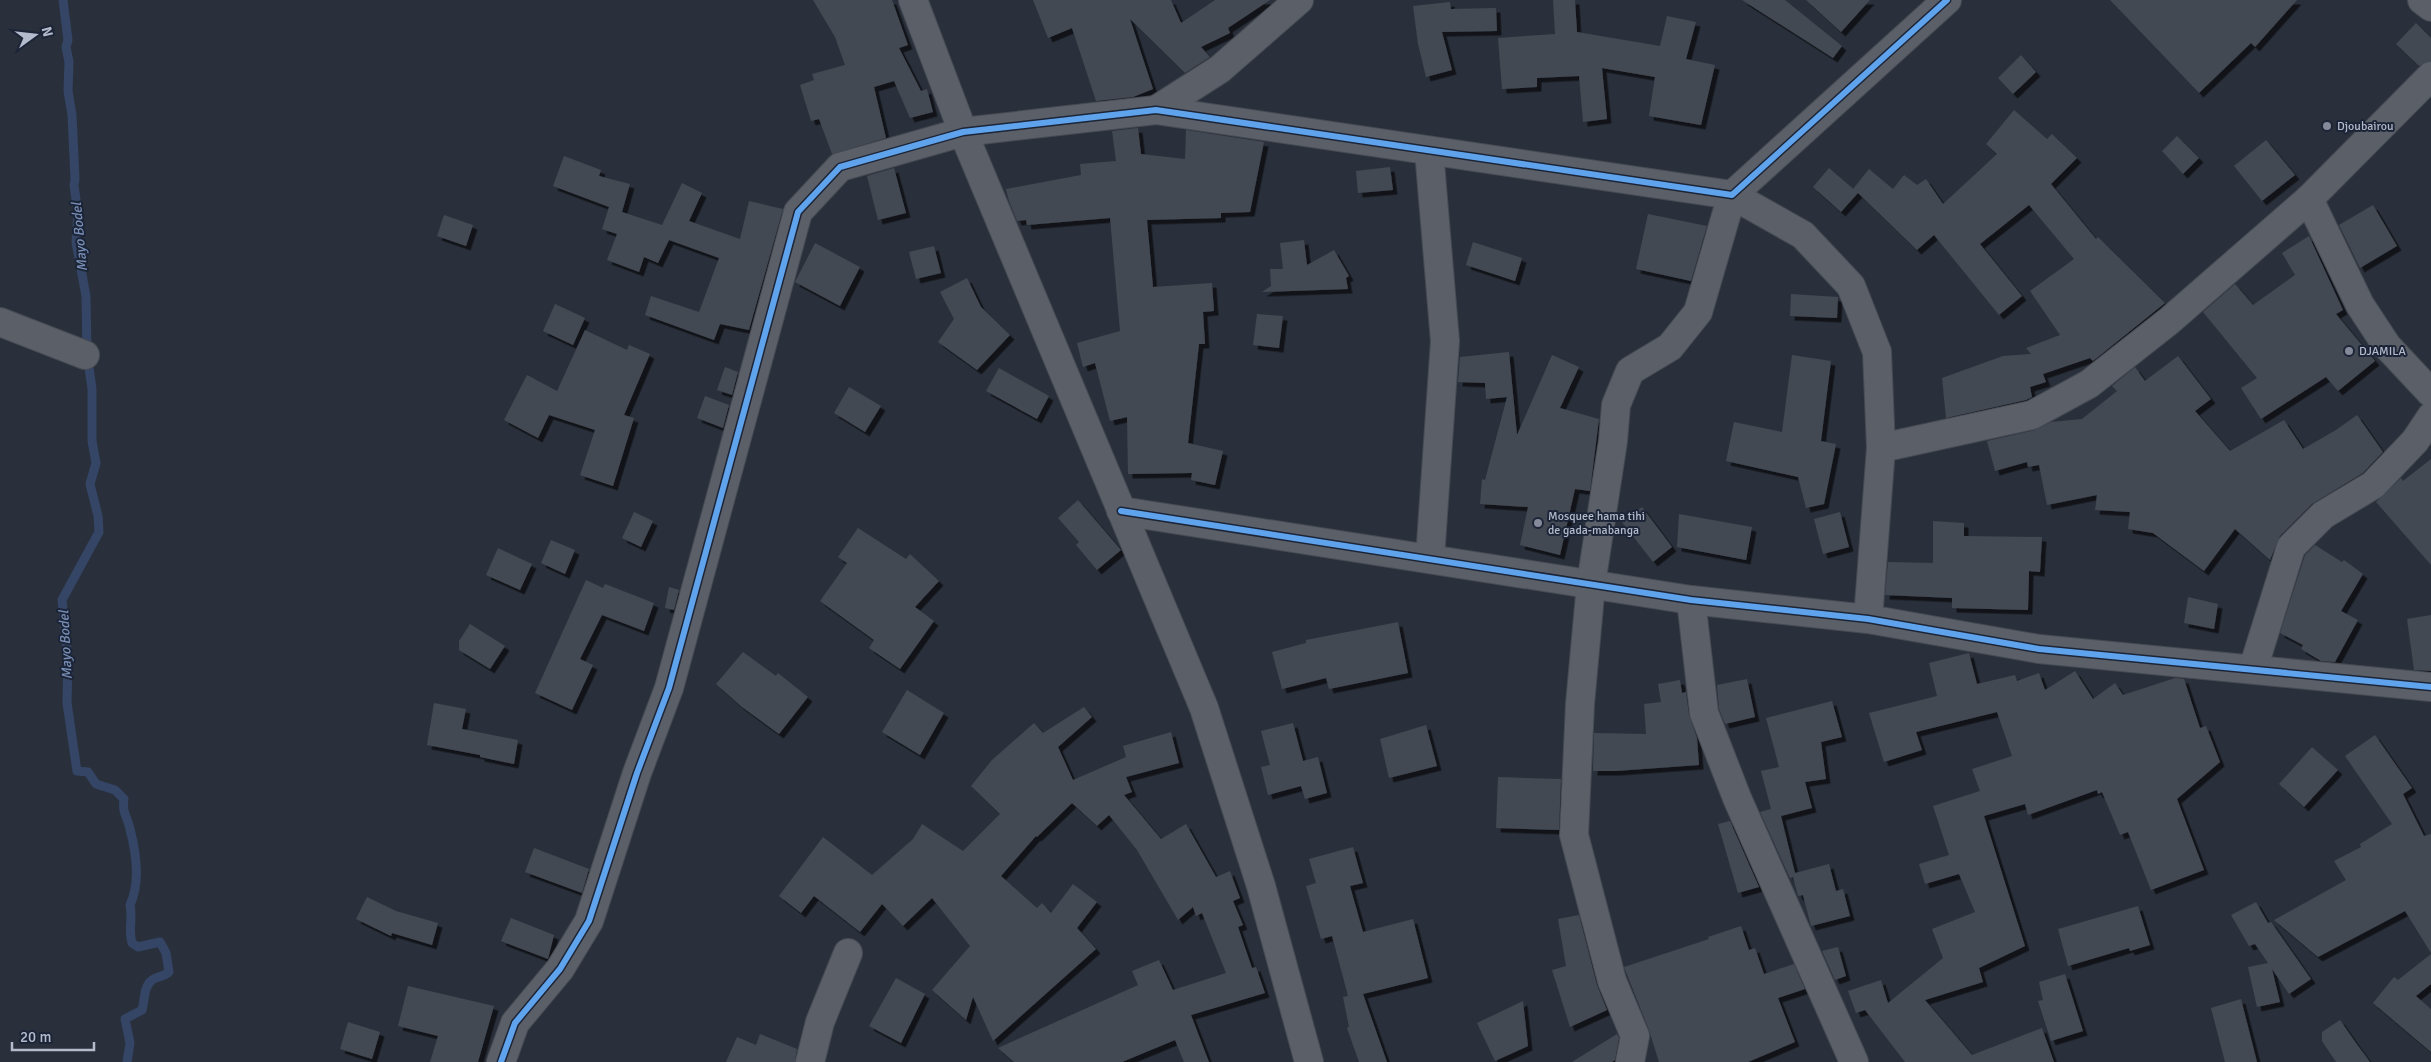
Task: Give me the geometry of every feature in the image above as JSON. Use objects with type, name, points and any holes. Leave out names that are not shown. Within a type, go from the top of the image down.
[{"type":"street","points":[[912,0],[963,132],[1204,708],[1261,886],[1308,1062]]},
{"type":"street","points":[[1156,110],[1220,69],[1290,11],[1299,0]]},
{"type":"street","points":[[1630,1062],[1635,1036],[1612,981],[1574,835],[1580,704],[1591,584],[1613,441],[1616,404],[1630,371],[1670,347],[1698,312],[1732,195],[1947,0]]},
{"type":"street","points":[[2422,0],[2431,7]]},
{"type":"street","points":[[1881,448],[2032,415],[2089,384],[2169,321],[2309,199],[2431,76]]},
{"type":"street","points":[[501,1062],[515,1023],[560,969],[589,921],[637,773],[669,688],[798,212],[840,167],[963,132],[1156,110],[1732,195],[1804,235],[1851,286],[1876,352],[1881,448],[1868,619]]},
{"type":"street","points":[[1429,151],[1445,341],[1430,558]]},
{"type":"street","points":[[2309,199],[2360,305],[2387,346],[2431,393]]},
{"type":"street","points":[[0,322],[85,355]]},
{"type":"street","points":[[2252,670],[2292,547],[2323,515],[2372,485],[2415,441],[2431,417]]},
{"type":"street","points":[[1121,512],[1430,558],[1691,600],[1868,619],[2038,649],[2431,687]]},
{"type":"street","points":[[1691,600],[1704,713],[1737,798],[1854,1062]]},
{"type":"street","points":[[810,1062],[820,1022],[848,953]]},
{"type":"building","points":[[813,0],[892,0],[908,45],[899,48],[921,91],[927,89],[933,112],[910,118],[894,81],[874,87],[886,138],[832,154],[819,119],[811,121],[800,85],[814,80],[812,74],[845,65],[835,37]]},
{"type":"building","points":[[1033,0],[1171,0],[1181,23],[1215,0],[1270,0],[1228,28],[1230,33],[1201,47],[1210,57],[1185,73],[1130,19],[1153,89],[1133,97],[1096,101],[1072,28],[1048,38]]},
{"type":"building","points":[[1553,0],[1575,0],[1577,32],[1660,46],[1667,16],[1696,22],[1686,59],[1715,65],[1701,125],[1649,116],[1655,77],[1602,68],[1607,119],[1583,122],[1579,76],[1537,78],[1537,87],[1502,89],[1498,38],[1555,34]]},
{"type":"building","points":[[1742,0],[1785,0],[1842,46],[1833,58]]},
{"type":"building","points":[[1806,0],[1870,0],[1841,32]]},
{"type":"building","points":[[2110,0],[2297,0],[2255,47],[2251,43],[2199,93]]},
{"type":"building","points":[[1450,2],[1451,9],[1496,8],[1497,31],[1442,32],[1452,70],[1426,77],[1418,44],[1413,6]]},
{"type":"building","points":[[2416,23],[2431,38],[2431,61],[2419,66],[2396,44]]},
{"type":"building","points":[[2021,55],[2036,72],[2013,94],[1998,78]]},
{"type":"building","points":[[2014,110],[2047,139],[2052,134],[2077,158],[2051,184],[2096,239],[2098,237],[2165,303],[2093,361],[2090,358],[2043,374],[2046,382],[2030,387],[2032,397],[1946,418],[1942,378],[2003,356],[2031,354],[2026,348],[2060,335],[2030,291],[2074,259],[2029,205],[1980,244],[2022,296],[1999,315],[1934,235],[1917,250],[1858,193],[1841,212],[1813,187],[1829,168],[1853,189],[1869,169],[1893,189],[1904,175],[1917,185],[1926,179],[1943,204],[1997,154],[1986,144]]},
{"type":"building","points":[[1138,128],[1141,154],[1185,159],[1186,130],[1264,142],[1250,212],[1221,213],[1221,218],[1147,220],[1153,287],[1212,283],[1214,311],[1203,312],[1205,344],[1199,344],[1188,443],[1223,451],[1215,485],[1191,480],[1192,473],[1128,474],[1127,417],[1110,421],[1095,363],[1083,367],[1077,343],[1120,331],[1110,218],[1027,225],[1026,220],[1017,221],[1006,189],[1081,175],[1080,164],[1116,161],[1112,131]]},
{"type":"building","points":[[2177,136],[2199,158],[2183,174],[2162,151]]},
{"type":"building","points":[[2266,140],[2295,175],[2262,201],[2234,166]]},
{"type":"building","points":[[564,156],[601,170],[599,176],[630,184],[622,212],[662,225],[682,183],[702,193],[689,221],[740,239],[749,201],[783,209],[749,330],[720,324],[714,340],[645,315],[651,296],[699,312],[719,258],[669,240],[658,263],[644,257],[639,272],[607,260],[617,234],[602,229],[609,207],[553,186]]},
{"type":"building","points":[[1390,167],[1393,190],[1358,193],[1356,171]]},
{"type":"building","points":[[894,168],[906,213],[878,220],[867,176]]},
{"type":"building","points":[[2373,205],[2397,246],[2360,268],[2339,225]]},
{"type":"building","points":[[1648,214],[1707,226],[1691,281],[1636,269]]},
{"type":"building","points":[[444,215],[473,225],[466,246],[437,236]]},
{"type":"building","points":[[2309,236],[2343,310],[2336,314],[2375,361],[2338,391],[2326,377],[2261,419],[2241,388],[2257,378],[2203,312],[2235,284],[2253,305],[2295,275],[2282,253]]},
{"type":"building","points":[[1304,240],[1307,265],[1334,250],[1349,276],[1346,278],[1348,289],[1262,292],[1271,286],[1270,269],[1283,269],[1280,243]]},
{"type":"building","points":[[1473,242],[1522,258],[1515,281],[1466,265]]},
{"type":"building","points":[[815,243],[860,267],[840,306],[795,282]]},
{"type":"building","points":[[934,246],[941,273],[916,279],[909,252]]},
{"type":"building","points":[[967,278],[981,307],[1010,335],[977,370],[938,342],[954,319],[940,292]]},
{"type":"building","points":[[1791,294],[1838,297],[1837,318],[1790,316]]},
{"type":"building","points":[[555,304],[585,318],[573,345],[543,331]]},
{"type":"building","points":[[1257,314],[1283,316],[1279,348],[1253,345]]},
{"type":"building","points":[[585,330],[627,350],[629,345],[650,354],[624,415],[634,418],[613,486],[580,475],[595,430],[549,415],[538,438],[504,420],[527,375],[557,391]]},
{"type":"building","points":[[1509,352],[1517,435],[1552,355],[1579,367],[1560,408],[1599,419],[1590,491],[1575,489],[1560,555],[1520,545],[1528,507],[1480,504],[1482,479],[1485,480],[1507,397],[1486,399],[1485,383],[1458,382],[1460,357]]},
{"type":"building","points":[[1792,355],[1831,361],[1821,441],[1836,444],[1824,504],[1806,508],[1798,477],[1726,461],[1734,422],[1782,432]]},
{"type":"building","points":[[2178,356],[2211,399],[2195,411],[2230,451],[2284,420],[2303,449],[2336,430],[2357,415],[2383,452],[2363,473],[2312,504],[2280,536],[2270,560],[2235,529],[2204,571],[2153,533],[2128,529],[2130,512],[2095,510],[2097,495],[2047,505],[2039,465],[2028,467],[2027,462],[1995,471],[1987,441],[2035,430],[2051,422],[2082,419],[2117,391],[2112,386],[2135,367],[2145,381]]},
{"type":"building","points":[[725,367],[738,372],[732,395],[717,390]]},
{"type":"building","points":[[999,368],[1049,396],[1037,419],[986,391]]},
{"type":"building","points":[[849,387],[881,406],[865,432],[834,413]]},
{"type":"building","points":[[705,396],[729,405],[723,428],[697,418]]},
{"type":"building","points":[[2431,459],[2431,565],[2376,502],[2401,478],[2403,481]]},
{"type":"building","points":[[1078,500],[1121,550],[1097,570],[1076,545],[1079,542],[1058,518]]},
{"type":"building","points":[[1642,507],[1672,547],[1653,562],[1622,522]]},
{"type":"building","points":[[634,512],[653,521],[641,547],[622,538]]},
{"type":"building","points":[[1840,512],[1849,547],[1823,554],[1814,519]]},
{"type":"building","points":[[1679,514],[1752,527],[1746,560],[1677,547]]},
{"type":"building","points":[[1933,521],[1964,523],[1964,536],[2042,537],[2040,572],[2029,571],[2028,610],[1952,608],[1952,598],[1885,595],[1888,562],[1933,563]]},
{"type":"building","points":[[858,528],[906,559],[910,554],[939,581],[915,607],[934,621],[900,669],[869,648],[874,640],[820,601],[847,563],[838,557]]},
{"type":"building","points":[[551,540],[575,550],[565,574],[541,563]]},
{"type":"building","points":[[2315,545],[2342,562],[2344,560],[2363,574],[2341,611],[2358,620],[2335,662],[2321,661],[2301,649],[2303,645],[2280,633],[2305,555]]},
{"type":"building","points":[[498,548],[532,564],[520,590],[486,575]]},
{"type":"building","points":[[586,580],[603,588],[605,584],[654,603],[644,631],[602,615],[580,659],[593,665],[572,710],[535,693]]},
{"type":"building","points":[[669,587],[679,590],[674,610],[665,608]]},
{"type":"building","points":[[2188,597],[2218,604],[2214,629],[2184,623]]},
{"type":"building","points":[[2431,615],[2431,671],[2414,670],[2407,619]]},
{"type":"building","points":[[1398,622],[1408,673],[1329,689],[1326,678],[1282,689],[1272,652],[1306,643],[1306,640]]},
{"type":"building","points":[[470,624],[505,646],[490,669],[459,650],[459,641]]},
{"type":"building","points":[[743,652],[776,676],[778,673],[808,697],[779,734],[742,707],[716,684]]},
{"type":"building","points":[[1969,653],[1977,684],[2015,675],[2017,681],[2039,673],[2045,690],[2075,671],[2093,699],[2115,683],[2123,695],[2175,678],[2184,679],[2200,728],[2206,726],[2220,762],[2177,799],[2204,870],[2151,890],[2128,832],[2120,835],[2102,792],[2098,794],[2097,790],[2028,815],[2025,804],[1984,816],[2025,946],[1979,968],[1983,982],[1925,1000],[1972,1055],[2042,1028],[2054,1062],[1905,1062],[1865,1010],[1856,1013],[1848,991],[1881,980],[1888,1003],[1943,958],[1932,929],[1975,912],[1959,874],[1925,884],[1919,864],[1949,855],[1933,806],[1980,791],[1972,769],[2012,756],[1997,712],[1916,732],[1922,750],[1884,762],[1869,713],[1937,696],[1929,663]]},
{"type":"building","points":[[1747,679],[1755,717],[1725,724],[1719,709],[1717,685]]},
{"type":"building","points":[[1680,680],[1682,693],[1686,692],[1689,715],[1697,738],[1699,765],[1593,771],[1594,733],[1646,734],[1644,704],[1661,702],[1658,684]]},
{"type":"building","points":[[907,690],[944,713],[920,755],[882,732]]},
{"type":"building","points":[[1832,701],[1842,737],[1821,742],[1826,779],[1805,782],[1812,808],[1781,816],[1795,873],[1829,864],[1836,891],[1843,889],[1850,916],[1811,926],[1803,895],[1798,896],[1793,877],[1790,878],[1760,812],[1771,809],[1761,771],[1779,767],[1766,718]]},
{"type":"building","points":[[434,703],[466,709],[462,729],[518,740],[514,764],[480,757],[480,755],[427,745]]},
{"type":"building","points":[[1084,707],[1092,717],[1058,747],[1073,780],[1126,757],[1123,746],[1171,732],[1179,763],[1126,777],[1132,792],[1124,795],[1161,839],[1186,824],[1216,877],[1230,871],[1240,898],[1233,901],[1243,925],[1238,927],[1252,968],[1256,967],[1265,993],[1191,1015],[1209,1062],[1184,1062],[1175,1040],[1122,1062],[1014,1062],[998,1048],[1138,985],[1132,971],[1159,960],[1173,990],[1226,973],[1202,913],[1196,916],[1193,907],[1178,920],[1137,850],[1109,815],[1097,826],[1072,803],[1036,836],[1001,876],[1037,908],[1042,903],[1051,913],[1073,884],[1097,902],[1077,928],[1096,949],[993,1041],[973,997],[966,1020],[932,990],[970,946],[932,898],[903,926],[882,904],[860,932],[814,896],[801,913],[779,896],[823,837],[872,875],[913,839],[922,824],[963,851],[1000,814],[971,786],[992,760],[1034,723],[1043,733]]},
{"type":"building","points":[[1293,723],[1303,761],[1318,757],[1327,793],[1305,799],[1301,786],[1268,795],[1261,767],[1270,765],[1261,731]]},
{"type":"building","points":[[1426,725],[1437,766],[1389,778],[1380,739]]},
{"type":"building","points":[[2375,735],[2412,788],[2403,794],[2424,836],[2431,834],[2431,953],[2405,911],[2318,957],[2274,920],[2346,880],[2334,861],[2361,847],[2360,844],[2392,824],[2345,756]]},
{"type":"building","points":[[2312,747],[2338,770],[2304,807],[2279,784]]},
{"type":"building","points":[[1498,777],[1561,779],[1559,830],[1496,828]]},
{"type":"building","points":[[1730,821],[1759,887],[1738,893],[1718,824]]},
{"type":"building","points":[[1353,847],[1363,883],[1350,886],[1363,932],[1413,919],[1428,978],[1363,994],[1387,1062],[1359,1062],[1347,1028],[1349,1027],[1343,997],[1348,996],[1332,936],[1321,939],[1306,886],[1316,883],[1309,859]]},
{"type":"building","points":[[534,848],[589,869],[582,893],[525,872]]},
{"type":"building","points":[[367,897],[396,911],[438,923],[432,945],[392,933],[391,936],[356,919]]},
{"type":"building","points":[[2256,902],[2268,923],[2271,922],[2311,979],[2289,994],[2272,969],[2280,1002],[2257,1007],[2248,967],[2268,963],[2255,944],[2249,946],[2231,915]]},
{"type":"building","points":[[2138,906],[2150,945],[2130,951],[2129,948],[2068,966],[2058,929]]},
{"type":"building","points":[[1579,915],[1597,985],[1607,1010],[1570,1027],[1552,970],[1566,966],[1558,919]]},
{"type":"building","points":[[511,918],[554,935],[548,959],[501,941]]},
{"type":"building","points":[[1741,926],[1749,950],[1755,948],[1764,974],[1794,964],[1805,989],[1778,998],[1795,1042],[1748,1062],[1659,1062],[1649,1030],[1624,967],[1709,939],[1708,937]]},
{"type":"building","points":[[1838,947],[1846,976],[1835,980],[1822,951]]},
{"type":"building","points":[[2431,954],[2431,984],[2416,996],[2431,1009],[2431,1052],[2373,1003],[2394,977],[2398,980]]},
{"type":"building","points":[[2065,974],[2083,1031],[2051,1041],[2038,1001],[2043,1000],[2039,982]]},
{"type":"building","points":[[896,978],[925,994],[901,1043],[869,1026]]},
{"type":"building","points":[[408,986],[494,1006],[478,1062],[430,1062],[438,1036],[398,1026]]},
{"type":"building","points":[[2241,999],[2257,1062],[2225,1062],[2211,1008]]},
{"type":"building","points":[[1523,1001],[1528,1046],[1495,1061],[1477,1023]]},
{"type":"building","points":[[2340,1020],[2370,1062],[2336,1062],[2322,1041],[2322,1032]]},
{"type":"building","points":[[348,1022],[380,1032],[372,1059],[340,1049]]},
{"type":"building","points":[[760,1034],[797,1049],[795,1062],[726,1062],[737,1037],[756,1045]]},
{"type":"building","points":[[1617,1034],[1619,1038],[1615,1060],[1612,1062],[1572,1062]]},
{"type":"waterway","name":"Mayo Bodel","points":[[63,0],[68,40],[66,47],[69,62],[68,91],[72,115],[74,185],[78,214],[76,242],[86,296],[87,353],[92,389],[92,441],[96,463],[90,484],[98,516],[99,532],[62,600],[68,660],[67,703],[77,771],[88,772],[96,784],[115,790],[124,799],[124,811],[129,824],[136,857],[135,887],[130,905],[132,943],[138,947],[160,942],[166,953],[169,972],[149,983],[142,1010],[125,1019],[130,1043],[127,1062]]},
{"type":"cycle path","points":[[501,1062],[515,1023],[560,969],[589,921],[637,773],[669,688],[798,212],[840,167],[963,132],[1156,110],[1732,195],[1947,0]]},
{"type":"cycle path","points":[[1121,511],[1691,600],[1868,619],[2039,649],[2431,687]]},
{"type":"place","name":"Djoubairou","points":[[2327,126]]},
{"type":"place","name":"DJAMILA","points":[[2349,351]]},
{"type":"place","name":"Mosquee hama tihi de gada-mabanga","points":[[1538,523]]}]
